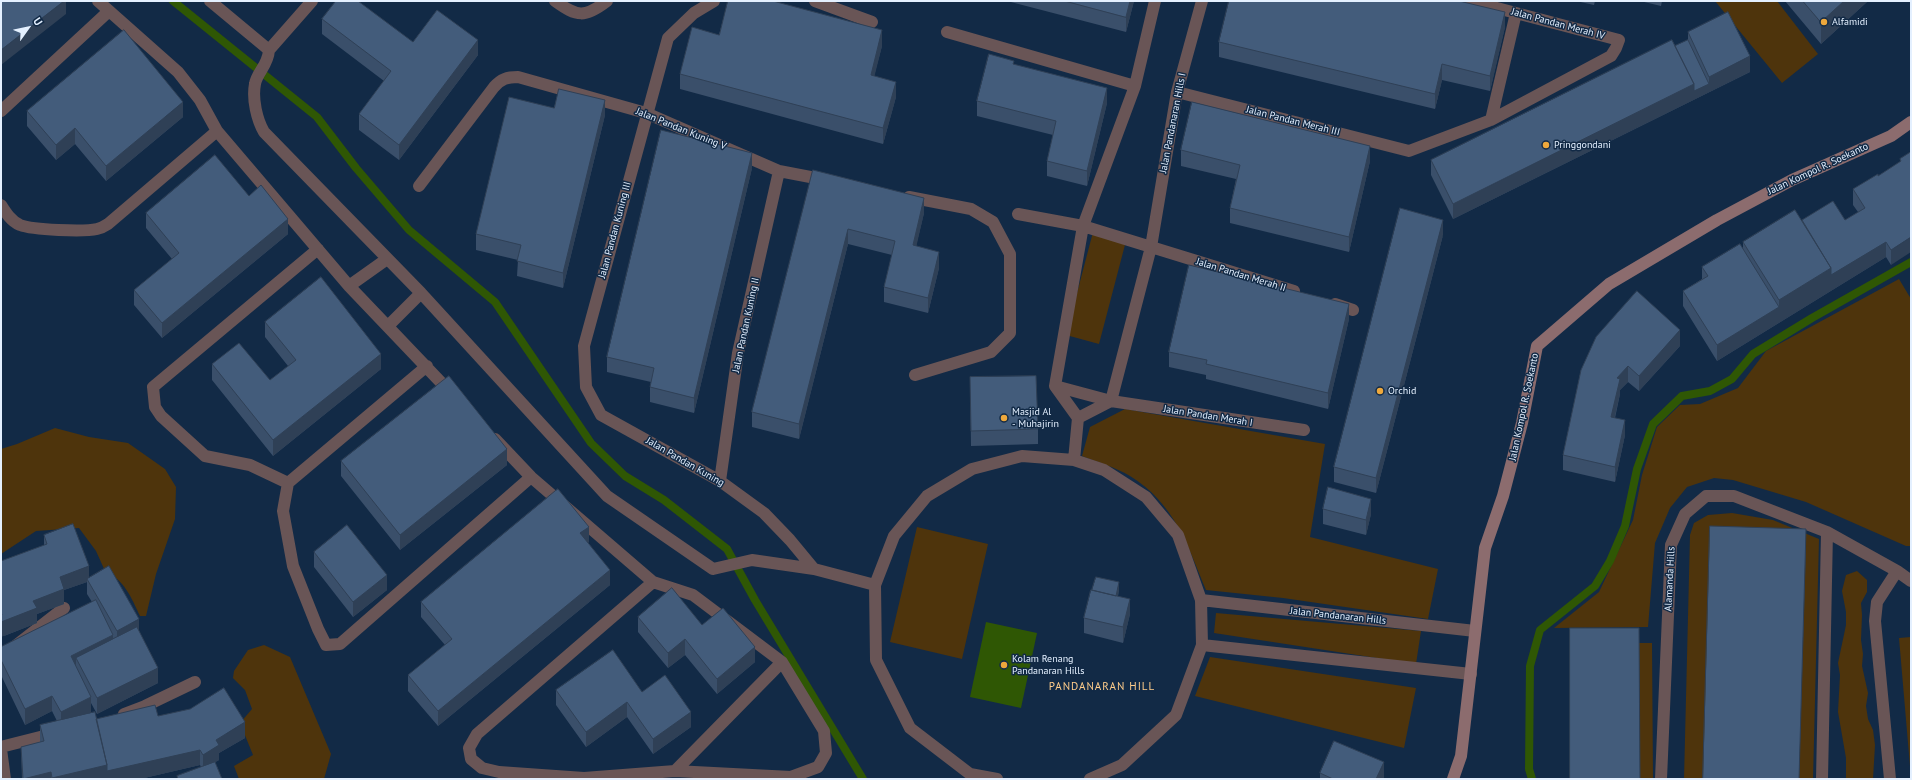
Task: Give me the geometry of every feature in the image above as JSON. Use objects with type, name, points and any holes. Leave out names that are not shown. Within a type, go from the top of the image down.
[{"type":"main road","name":"Jalan Kompol R. Soekanto","points":[[1453,779],[1461,756],[1485,548],[1503,496],[1518,438],[1537,346],[1609,284],[1717,220],[1792,180],[1891,136],[1911,122]]},
{"type":"street","points":[[98,1],[178,72],[200,100],[217,131],[350,286],[458,400]]},
{"type":"street","points":[[210,1],[269,55]]},
{"type":"street","points":[[312,1],[269,55],[255,83],[257,121],[264,132],[421,294],[607,496],[713,569],[752,560],[814,569],[875,585]]},
{"type":"street","points":[[555,1],[573,12],[583,14],[594,11],[607,1]]},
{"type":"street","name":"Jalan Pandan Kuning III","points":[[584,346],[646,114],[668,38],[694,13],[714,1]]},
{"type":"street","points":[[815,1],[872,22]]},
{"type":"street","points":[[1074,460],[1078,418],[1055,386],[1083,226],[1135,86],[1156,1]]},
{"type":"street","name":"Jalan Pandanaran Hills I","points":[[1111,401],[1151,247],[1177,92],[1202,1]]},
{"type":"street","name":"Jalan Pandan Merah IV","points":[[1470,1],[1499,5],[1516,12],[1619,40],[1611,56],[1491,120]]},
{"type":"street","points":[[1,111],[109,11]]},
{"type":"street","points":[[1491,120],[1516,12]]},
{"type":"street","points":[[947,32],[1135,86]]},
{"type":"street","name":"Jalan Pandan Kuning V","points":[[420,186],[494,87],[499,81],[508,77],[518,77],[646,114],[779,171],[841,183]]},
{"type":"street","name":"Jalan Pandan Merah III","points":[[1177,92],[1409,151],[1491,120]]},
{"type":"street","points":[[1,205],[9,217],[20,225],[36,228],[90,230],[99,228],[108,224],[217,131]]},
{"type":"street","name":"Jalan Pandan Kuning II","points":[[720,481],[738,353],[779,171]]},
{"type":"street","points":[[894,194],[971,209],[993,222],[1010,254],[1010,333],[991,352],[914,375]]},
{"type":"street","points":[[1018,214],[1083,226],[1151,247]]},
{"type":"street","name":"Jalan Pandan Merah II","points":[[1151,247],[1308,296]]},
{"type":"street","points":[[288,483],[250,465],[205,456],[161,416],[155,407],[153,387],[318,249]]},
{"type":"street","points":[[350,286],[387,259]]},
{"type":"street","points":[[388,326],[421,294]]},
{"type":"street","points":[[1323,300],[1353,310]]},
{"type":"street","name":"Jalan Pandan Kuning","points":[[584,346],[586,387],[601,415],[720,481],[764,513],[790,540],[814,569]]},
{"type":"street","points":[[427,366],[288,483],[283,512],[293,566],[318,629],[326,645],[340,644],[531,477]]},
{"type":"street","points":[[1055,386],[1111,401]]},
{"type":"street","points":[[1078,418],[1111,401]]},
{"type":"street","name":"Jalan Pandan Merah I","points":[[1111,401],[1304,430]]},
{"type":"street","points":[[484,428],[531,477],[653,582],[694,595],[782,662],[824,731],[826,753],[818,768],[791,777],[675,771],[584,778],[499,772],[482,768],[471,759],[469,748],[477,734],[653,582]]},
{"type":"street","points":[[997,779],[970,774],[910,728],[876,660],[875,585],[894,536],[927,496],[972,469],[1022,456],[1074,460],[1104,470],[1146,497],[1178,535],[1201,600],[1202,645],[1176,715],[1122,765],[1090,779]]},
{"type":"street","name":"Alamanda Hills","points":[[1661,779],[1670,546],[1685,514],[1706,496],[1734,496],[1827,532],[1897,571],[1911,581]]},
{"type":"street","points":[[1822,779],[1827,532]]},
{"type":"street","points":[[1890,779],[1875,621],[1877,602],[1897,571]]},
{"type":"street","name":"Jalan Pandanaran Hills","points":[[1201,600],[1475,631]]},
{"type":"street","points":[[1,657],[64,608]]},
{"type":"street","points":[[1202,645],[1471,674]]},
{"type":"street","points":[[675,771],[782,662]]},
{"type":"street","points":[[110,718],[145,706],[195,682]]},
{"type":"street","points":[[5,779],[1,748],[65,731]]},
{"type":"shaded area","points":[[1715,1],[1777,1],[1818,54],[1782,83]]},
{"type":"shaded area","points":[[1093,232],[1126,241],[1099,344],[1066,335]]},
{"type":"shaded area","points":[[1899,279],[1911,299],[1911,546],[1906,546],[1806,502],[1733,480],[1714,478],[1687,487],[1670,508],[1655,543],[1648,627],[1554,628],[1599,592],[1633,520],[1642,475],[1657,427],[1680,405],[1700,404],[1738,388],[1766,351]]},
{"type":"shaded area","points":[[1125,409],[1325,444],[1310,537],[1438,569],[1428,619],[1283,598],[1206,590],[1185,541],[1168,512],[1158,499],[1130,476],[1112,467],[1082,456],[1090,427]]},
{"type":"shaded area","points":[[55,428],[89,437],[128,443],[165,469],[176,487],[175,519],[156,574],[146,616],[140,616],[127,590],[118,580],[105,571],[96,551],[79,528],[36,531],[1,554],[1,449]]},
{"type":"shaded area","points":[[1732,513],[1773,520],[1819,539],[1813,779],[1799,779],[1804,590],[1703,779],[1684,779],[1690,535],[1694,523],[1708,515]]},
{"type":"shaded area","points":[[917,527],[988,544],[962,659],[890,642]]},
{"type":"shaded area","points":[[1857,571],[1867,580],[1867,592],[1861,603],[1861,640],[1863,654],[1862,666],[1868,693],[1866,706],[1868,719],[1873,730],[1875,745],[1873,779],[1846,779],[1846,758],[1838,712],[1840,675],[1838,663],[1846,625],[1846,612],[1842,591],[1846,575]]},
{"type":"shaded area","points":[[1216,613],[1421,631],[1416,664],[1214,633]]},
{"type":"shaded area","name":"Kolam Renang Pandanaran Hills","points":[[986,622],[1037,633],[1021,708],[970,697]]},
{"type":"shaded area","points":[[1911,637],[1911,778],[1899,638]]},
{"type":"shaded area","points":[[1639,643],[1652,643],[1653,779],[1640,779]]},
{"type":"shaded area","points":[[264,645],[290,657],[331,754],[324,779],[239,779],[234,766],[253,755],[240,723],[252,709],[245,690],[233,678],[234,671],[248,650]]},
{"type":"shaded area","points":[[1210,657],[1416,688],[1404,748],[1195,696]]},
{"type":"building","points":[[1,1],[64,1],[1,50]]},
{"type":"building","points":[[336,1],[358,1],[413,42],[437,10],[478,40],[399,145],[359,114],[391,71],[322,19]]},
{"type":"building","points":[[728,1],[773,1],[882,30],[871,75],[896,82],[883,128],[680,74],[692,27],[719,35]]},
{"type":"building","points":[[1065,1],[1130,1],[1126,17]]},
{"type":"building","points":[[1229,1],[1459,1],[1505,12],[1490,76],[1442,64],[1435,94],[1219,42]]},
{"type":"building","points":[[1803,1],[1844,1],[1821,22]]},
{"type":"building","points":[[1728,12],[1750,56],[1709,77],[1688,32]]},
{"type":"building","points":[[124,30],[183,102],[106,166],[75,128],[56,145],[27,111]]},
{"type":"building","points":[[1672,40],[1694,84],[1453,204],[1431,160]]},
{"type":"building","points":[[1688,40],[1709,84],[1694,91],[1694,84],[1675,46]]},
{"type":"building","points":[[989,54],[1014,61],[1013,64],[1107,88],[1087,171],[1047,161],[1056,121],[977,101]]},
{"type":"building","points":[[559,89],[605,100],[563,273],[517,261],[521,245],[476,234],[509,97],[554,108]]},
{"type":"building","points":[[1192,102],[1370,146],[1349,237],[1230,208],[1240,165],[1181,150]]},
{"type":"building","points":[[661,130],[752,153],[694,398],[650,387],[654,368],[607,357]]},
{"type":"building","points":[[1911,152],[1911,237],[1891,250],[1886,242],[1831,275],[1831,268],[1802,220],[1833,201],[1845,220],[1865,208],[1853,189],[1878,174],[1878,176],[1901,161],[1900,159]]},
{"type":"building","points":[[215,155],[249,196],[261,185],[288,219],[162,323],[134,290],[179,253],[146,213]]},
{"type":"building","points":[[813,170],[924,198],[913,245],[939,252],[928,298],[884,287],[895,241],[848,229],[799,424],[752,412]]},
{"type":"building","points":[[1400,208],[1443,220],[1376,478],[1334,467]]},
{"type":"building","points":[[1795,210],[1831,268],[1779,300],[1743,242]]},
{"type":"building","points":[[1740,244],[1779,307],[1717,345],[1683,291],[1708,276],[1702,267]]},
{"type":"building","points":[[1189,265],[1349,304],[1328,393],[1206,364],[1207,360],[1169,352]]},
{"type":"building","points":[[321,277],[381,354],[273,440],[212,364],[239,343],[270,380],[296,360],[265,322]]},
{"type":"building","points":[[1637,291],[1680,330],[1639,376],[1628,366],[1617,378],[1620,379],[1611,417],[1625,420],[1615,467],[1563,455],[1581,370],[1596,337]]},
{"type":"building","points":[[449,376],[507,449],[400,535],[341,461]]},
{"type":"building","name":"Masjid Al - Muhajirin","points":[[1036,376],[1038,429],[971,431],[970,377]]},
{"type":"building","points":[[1328,487],[1371,499],[1366,520],[1323,509]]},
{"type":"building","points":[[558,489],[589,527],[580,533],[610,570],[438,711],[408,675],[452,639],[421,602]]},
{"type":"building","points":[[73,524],[89,566],[60,577],[64,589],[33,601],[37,608],[1,622],[1,561],[47,544],[44,535]]},
{"type":"building","points":[[347,525],[387,575],[353,602],[314,552]]},
{"type":"building","points":[[1710,526],[1806,529],[1799,779],[1703,779]]},
{"type":"building","points":[[109,566],[139,619],[117,631],[87,579]]},
{"type":"building","points":[[1096,577],[1119,582],[1116,596],[1092,590]]},
{"type":"building","points":[[672,588],[702,625],[723,608],[755,647],[717,679],[685,639],[668,653],[638,617]]},
{"type":"building","points":[[1091,590],[1130,599],[1123,627],[1084,618]]},
{"type":"building","points":[[96,600],[113,635],[71,656],[91,697],[61,712],[52,696],[25,709],[1,660],[1,647]]},
{"type":"building","points":[[137,627],[158,668],[97,698],[76,658]]},
{"type":"building","points":[[1570,628],[1639,628],[1640,779],[1570,779]]},
{"type":"building","points":[[613,650],[642,692],[665,675],[691,712],[653,739],[627,702],[586,732],[556,690]]},
{"type":"building","points":[[224,688],[245,722],[216,740],[219,745],[203,755],[200,750],[107,771],[107,765],[96,719],[155,705],[158,716],[190,709]]},
{"type":"building","points":[[95,712],[107,765],[52,778],[51,772],[23,779],[21,747],[44,741],[40,725]]},
{"type":"building","points":[[1334,741],[1384,762],[1376,779],[1333,779],[1320,773]]},
{"type":"building","points":[[215,762],[222,779],[178,779],[177,776]]},
{"type":"waterway","points":[[173,1],[317,117],[356,168],[409,230],[495,302],[591,443],[625,476],[664,500],[727,549],[755,600],[863,779]]},
{"type":"waterway","points":[[1532,779],[1529,769],[1530,666],[1540,630],[1595,586],[1610,561],[1625,526],[1637,469],[1653,424],[1682,396],[1710,391],[1732,379],[1753,354],[1812,318],[1911,262]]},
{"type":"place","name":"Alfamidi","points":[[1824,22]]},
{"type":"place","name":"Pringgondani","points":[[1546,145]]},
{"type":"place","name":"Orchid","points":[[1380,391]]},
{"type":"place","name":"Masjid Al - Muhajirin","points":[[1004,418]]},
{"type":"place","name":"Kolam Renang Pandanaran Hills","points":[[1004,665]]},
{"type":"district","name":"PANDANARAN HILL","points":[[1102,687]]}]
